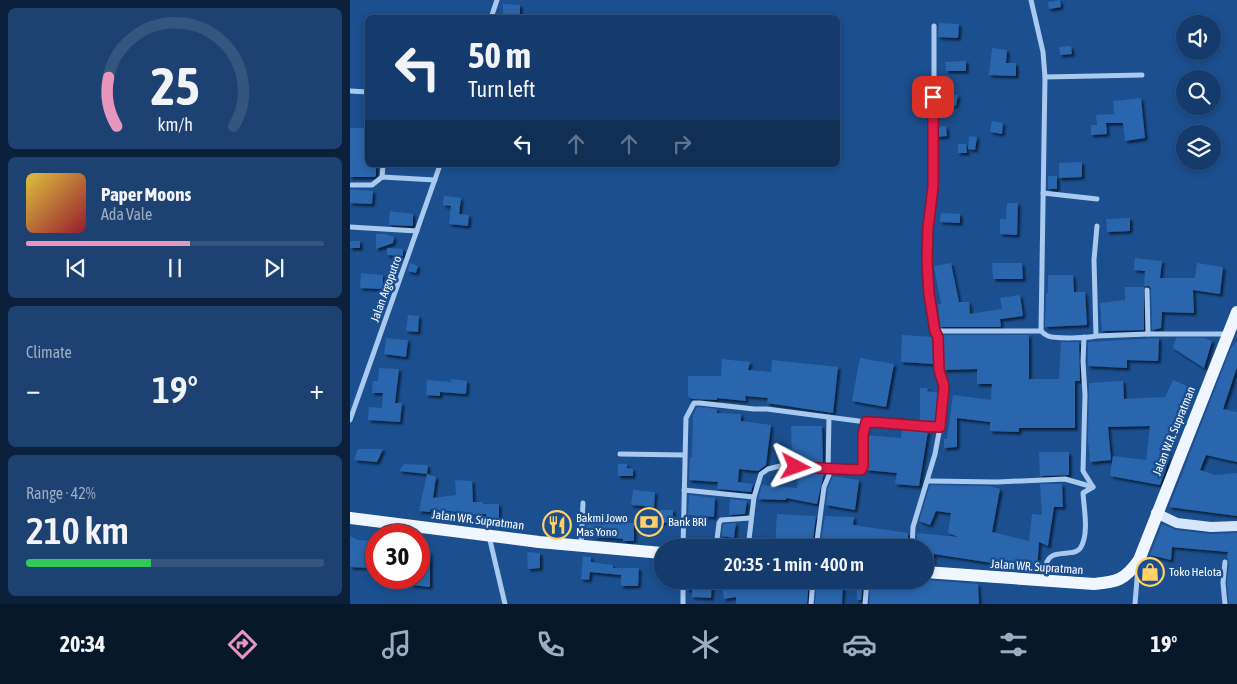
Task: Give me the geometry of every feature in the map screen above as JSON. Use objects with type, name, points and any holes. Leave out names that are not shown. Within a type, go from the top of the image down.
[{"type":"main road","name":"Jalan W.R. Supratman","points":[[1139,560],[1237,312]]},
{"type":"main road","name":"Jalan WR. Supratman","points":[[350,518],[654,552]]},
{"type":"main road","name":"Jalan WR. Supratman","points":[[934,573],[1094,584],[1120,580],[1126,576],[1139,560]]},
{"type":"street","points":[[492,15],[497,0]]},
{"type":"street","points":[[1031,0],[1043,52],[1045,77],[1041,331]]},
{"type":"street","points":[[912,539],[913,527],[928,481],[940,427],[944,386],[939,370],[938,337],[935,331],[929,294],[927,260],[928,228],[933,187],[934,26]]},
{"type":"street","points":[[1045,77],[1142,76]]},
{"type":"street","points":[[350,92],[365,92]]},
{"type":"street","points":[[382,178],[383,167]]},
{"type":"street","name":"Jalan Argoputro","points":[[350,420],[439,167]]},
{"type":"street","points":[[350,185],[372,185],[382,178],[435,180]]},
{"type":"street","points":[[1043,193],[1097,199]]},
{"type":"street","points":[[1096,336],[1094,260],[1097,226]]},
{"type":"street","points":[[350,227],[418,231]]},
{"type":"street","points":[[1147,290],[1148,334]]},
{"type":"street","points":[[935,331],[1041,331],[1046,336],[1057,338],[1148,334],[1228,334]]},
{"type":"street","points":[[1084,337],[1083,471],[1093,487]]},
{"type":"street","points":[[683,539],[686,418],[694,403],[767,409],[866,422],[891,422],[920,427],[940,427]]},
{"type":"street","points":[[817,539],[824,487],[829,475],[829,417]]},
{"type":"street","points":[[749,539],[750,518],[760,474],[773,467],[780,466],[861,470],[863,466],[863,435],[866,422]]},
{"type":"street","points":[[620,454],[684,456]]},
{"type":"street","points":[[928,481],[997,482],[1065,479],[1093,487]]},
{"type":"street","points":[[1046,581],[1046,564],[1051,557],[1061,553],[1078,551],[1082,546],[1085,534],[1083,493],[1093,487]]},
{"type":"street","points":[[684,490],[754,497]]},
{"type":"street","points":[[581,545],[583,504]]},
{"type":"street","points":[[1156,514],[1177,523],[1211,527],[1237,526]]},
{"type":"street","points":[[717,539],[721,520],[750,518]]},
{"type":"street","points":[[488,535],[505,604]]},
{"type":"street","points":[[1135,604],[1139,560]]},
{"type":"street","points":[[1225,562],[1223,584],[1225,604]]},
{"type":"street","points":[[683,589],[683,604]]},
{"type":"street","points":[[811,604],[812,589]]},
{"type":"street","points":[[865,604],[866,589]]},
{"type":"building","points":[[1060,0],[1061,7],[1049,9],[1048,2]]},
{"type":"building","points":[[503,4],[520,5],[520,15],[503,15]]},
{"type":"building","points":[[939,23],[959,24],[958,38],[938,37]]},
{"type":"building","points":[[1071,46],[1072,54],[1060,55],[1059,47]]},
{"type":"building","points":[[992,48],[1007,50],[1006,63],[1016,63],[1016,76],[989,75]]},
{"type":"building","points":[[966,61],[966,71],[946,71],[945,62]]},
{"type":"building","points":[[938,76],[947,76],[947,93],[958,95],[956,106],[942,104],[943,98],[940,84],[938,84]]},
{"type":"building","points":[[1141,98],[1145,138],[1125,141],[1123,123],[1106,123],[1107,134],[1091,135],[1091,125],[1097,125],[1096,115],[1114,114],[1113,101]]},
{"type":"building","points":[[992,121],[1003,123],[1002,134],[990,132]]},
{"type":"building","points":[[946,126],[947,136],[937,137],[937,127]]},
{"type":"building","points":[[350,128],[365,128],[365,167],[376,167],[376,176],[350,177]]},
{"type":"building","points":[[969,136],[977,137],[975,150],[968,149]]},
{"type":"building","points":[[958,144],[966,144],[967,153],[958,153]]},
{"type":"building","points":[[1082,162],[1082,177],[1059,178],[1059,163]]},
{"type":"building","points":[[1048,176],[1057,176],[1057,189],[1048,189]]},
{"type":"building","points":[[350,189],[373,191],[372,204],[350,203]]},
{"type":"building","points":[[444,196],[461,198],[459,214],[469,215],[468,226],[449,224],[451,206],[443,205]]},
{"type":"building","points":[[1007,203],[1018,203],[1017,235],[1000,234],[1000,219],[1006,219]]},
{"type":"building","points":[[390,211],[413,214],[413,226],[389,225]]},
{"type":"building","points":[[941,213],[960,214],[960,223],[940,222]]},
{"type":"building","points":[[1130,218],[1130,231],[1107,232],[1106,219]]},
{"type":"building","points":[[376,234],[394,237],[393,243],[376,249]]},
{"type":"building","points":[[350,241],[360,241],[360,248],[350,248]]},
{"type":"building","points":[[387,248],[403,249],[403,256],[387,255]]},
{"type":"building","points":[[1135,258],[1162,261],[1160,278],[1195,278],[1197,263],[1223,267],[1220,294],[1193,290],[1194,313],[1162,312],[1161,328],[1152,330],[1151,289],[1149,286],[1144,286],[1145,271],[1134,270]]},
{"type":"building","points":[[410,263],[418,266],[416,273],[408,271]]},
{"type":"building","points":[[951,263],[959,302],[969,302],[970,314],[1002,309],[1000,298],[1020,295],[1023,316],[1000,319],[1001,327],[940,327],[938,304],[941,304],[934,266]]},
{"type":"building","points":[[992,263],[1022,263],[1023,279],[993,279]]},
{"type":"building","points":[[361,273],[383,275],[383,289],[360,288]]},
{"type":"building","points":[[1048,275],[1073,275],[1074,292],[1085,292],[1087,325],[1045,327]]},
{"type":"building","points":[[1125,287],[1144,287],[1144,330],[1102,331],[1100,303],[1125,300]]},
{"type":"building","points":[[408,315],[419,316],[418,332],[406,331]]},
{"type":"building","points":[[902,335],[933,337],[934,364],[901,362]]},
{"type":"building","points":[[942,335],[1029,335],[1029,379],[1059,379],[1061,342],[1079,342],[1080,381],[1075,381],[1075,428],[1019,428],[1019,432],[990,431],[990,422],[957,418],[957,447],[944,448],[944,439],[947,439],[953,395],[991,400],[992,384],[977,384],[977,369],[944,370]]},
{"type":"building","points":[[386,338],[408,340],[406,357],[384,354]]},
{"type":"building","points":[[1159,338],[1158,361],[1127,360],[1127,368],[1088,366],[1088,342]]},
{"type":"building","points":[[1176,338],[1204,338],[1212,341],[1204,368],[1173,348]]},
{"type":"building","points":[[1237,341],[1237,367],[1223,409],[1237,412],[1237,462],[1206,455],[1200,470],[1215,475],[1237,473],[1237,516],[1169,507],[1231,348]]},
{"type":"building","points":[[860,358],[894,364],[886,407],[852,401]]},
{"type":"building","points":[[722,359],[750,362],[748,370],[771,372],[772,360],[838,367],[833,413],[767,403],[768,398],[745,396],[746,401],[717,398],[717,400],[693,399],[688,397],[688,376],[721,376]]},
{"type":"building","points":[[379,368],[399,369],[395,403],[402,403],[400,422],[368,420],[369,407],[382,408],[383,393],[372,393],[373,381],[378,381]]},
{"type":"building","points":[[451,379],[467,381],[466,394],[440,392],[440,396],[426,395],[427,380],[451,382]]},
{"type":"building","points":[[1173,380],[1192,388],[1171,429],[1166,469],[1160,485],[1110,476],[1113,456],[1146,460],[1150,426],[1108,427],[1111,460],[1090,462],[1088,440],[1089,383],[1123,381],[1124,399],[1165,397]]},
{"type":"building","points":[[920,388],[928,388],[927,391],[939,393],[936,423],[920,423]]},
{"type":"building","points":[[697,407],[717,409],[717,413],[741,414],[741,421],[771,425],[766,465],[758,471],[739,469],[738,482],[753,484],[751,492],[717,489],[718,482],[689,480],[690,457],[692,457],[693,415]]},
{"type":"building","points":[[791,426],[822,426],[823,464],[792,462]]},
{"type":"building","points":[[902,429],[920,432],[928,431],[919,486],[895,484],[897,473],[866,470],[867,435],[901,438]]},
{"type":"building","points":[[358,449],[383,449],[377,462],[354,460]]},
{"type":"building","points":[[1039,452],[1069,452],[1069,475],[1040,476]]},
{"type":"building","points":[[404,464],[428,465],[427,474],[399,471]]},
{"type":"building","points":[[618,464],[627,464],[627,468],[633,469],[633,476],[618,476]]},
{"type":"building","points":[[792,471],[824,473],[817,504],[786,498],[786,500],[758,499],[762,485],[797,488],[798,476],[792,476]]},
{"type":"building","points":[[427,474],[436,477],[433,498],[456,495],[455,480],[472,481],[473,502],[499,504],[499,523],[486,523],[486,514],[457,515],[457,512],[431,509],[430,512],[419,511]]},
{"type":"building","points":[[833,476],[859,480],[855,510],[826,505],[828,488]]},
{"type":"building","points":[[1040,484],[1062,484],[1063,507],[1054,507],[1048,546],[1039,542],[1037,570],[934,554],[934,539],[917,539],[917,533],[958,537],[948,533],[951,513],[936,511],[930,525],[919,521],[930,485],[989,486],[1000,489],[992,532],[1029,541],[1032,514],[1042,515]]},
{"type":"building","points":[[633,490],[655,492],[654,507],[631,505]]},
{"type":"building","points":[[689,495],[715,498],[714,517],[704,516],[704,520],[695,519],[696,516],[688,515]]},
{"type":"building","points":[[730,499],[747,501],[745,514],[729,515]]},
{"type":"building","points":[[660,510],[673,510],[673,522],[660,523]]},
{"type":"building","points":[[777,514],[816,516],[813,539],[776,539]]},
{"type":"building","points":[[587,515],[601,515],[601,520],[634,523],[634,541],[595,537],[595,534],[586,534]]},
{"type":"building","points":[[825,516],[854,517],[853,525],[908,533],[908,539],[821,539]]},
{"type":"building","points":[[736,523],[734,538],[722,536],[723,524]]},
{"type":"building","points":[[1162,524],[1176,530],[1210,534],[1237,533],[1237,604],[1229,604],[1227,583],[1228,552],[1172,547],[1171,560],[1150,555]]},
{"type":"building","points":[[350,536],[358,540],[365,540],[365,568],[350,567]]},
{"type":"building","points":[[527,552],[540,553],[540,568],[528,569]]},
{"type":"building","points":[[583,556],[591,557],[591,562],[613,565],[613,568],[639,568],[638,586],[621,586],[621,575],[590,572],[589,580],[581,579]]},
{"type":"building","points":[[934,581],[978,584],[979,604],[869,604],[870,589],[934,589]]},
{"type":"building","points":[[712,589],[711,598],[692,597],[692,590],[687,590]]},
{"type":"building","points":[[722,589],[808,589],[807,604],[736,604],[736,597],[724,599]]},
{"type":"building","points":[[816,589],[843,589],[842,604],[815,604]]},
{"type":"building","points":[[856,589],[862,589],[861,600],[857,600]]},
{"type":"place","name":"Bank BRI","points":[[649,522]]},
{"type":"place","name":"Bakmi Jowo Mas Yono","points":[[557,525]]},
{"type":"place","name":"Toko Helota","points":[[1150,572]]},
{"type":"route","points":[[796,467],[858,471],[861,470],[863,466],[863,435],[866,422],[891,422],[920,427],[940,427],[944,386],[939,370],[938,337],[935,331],[929,294],[927,260],[928,228],[933,187],[933,97]]}]
